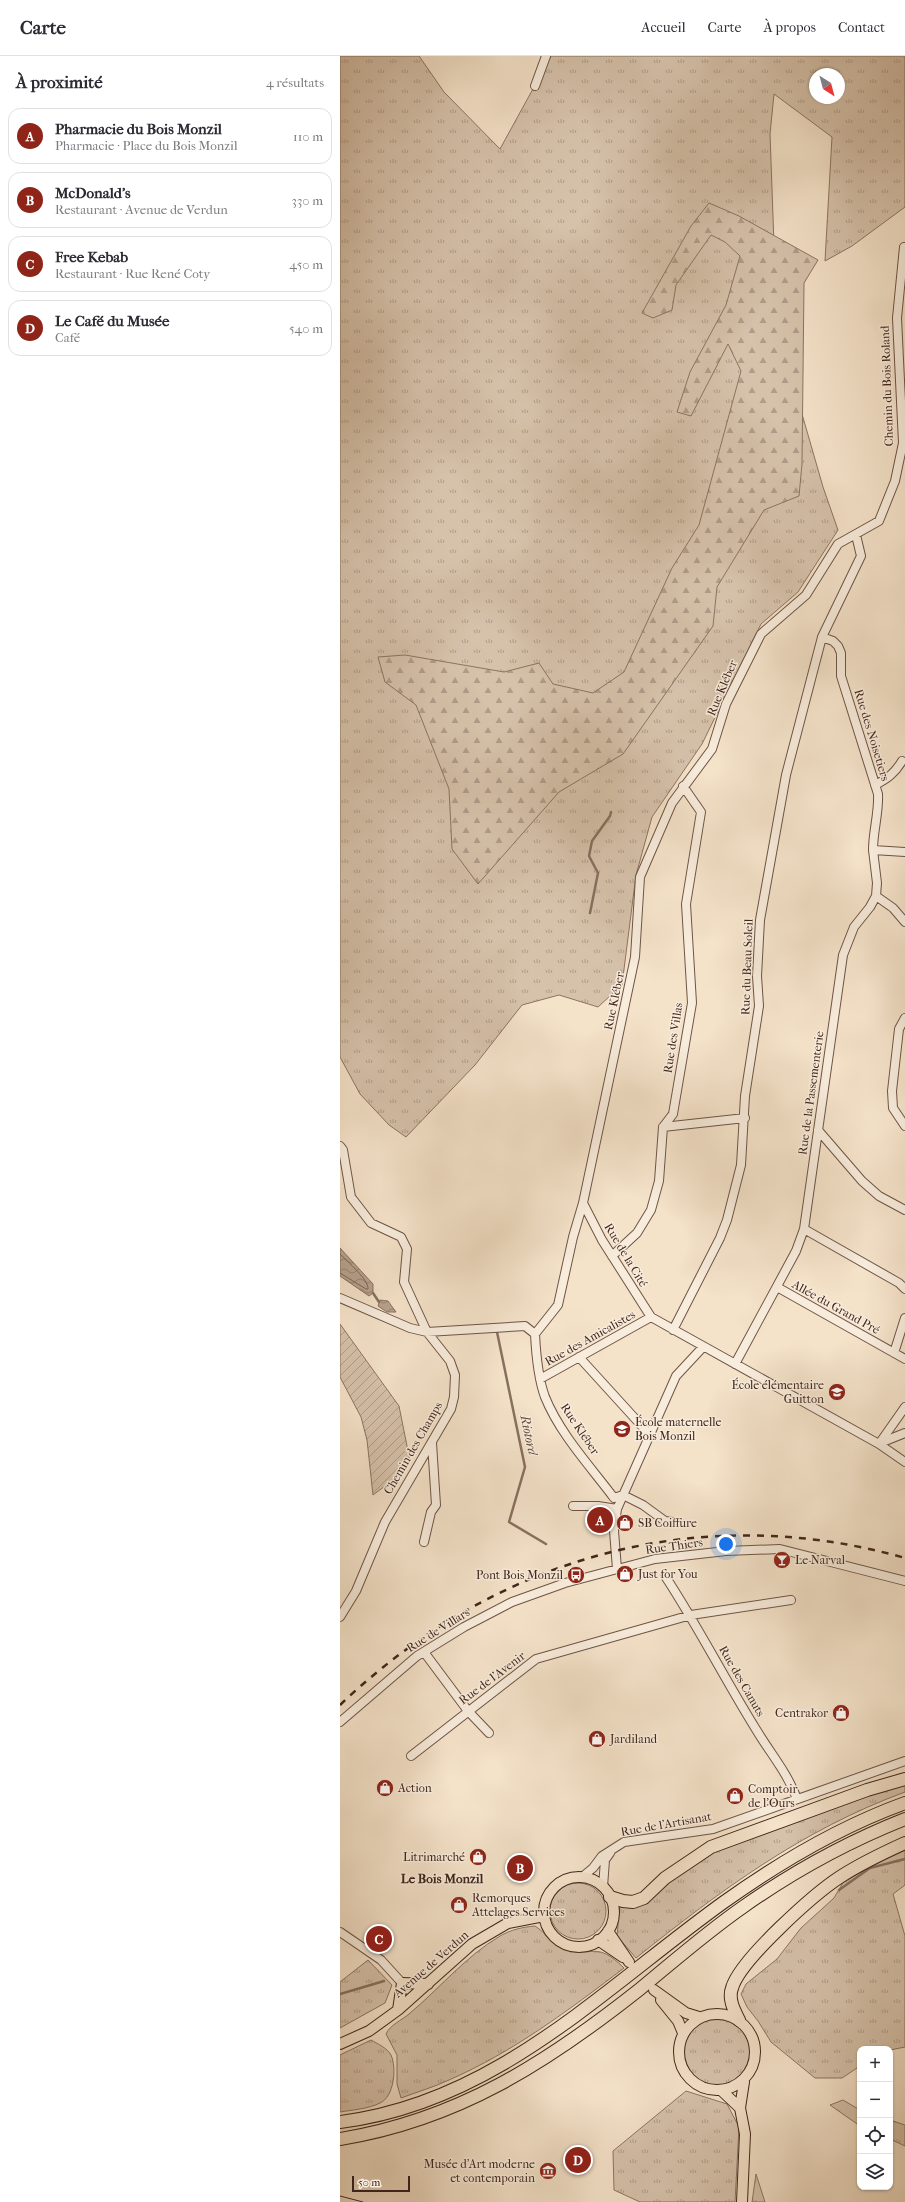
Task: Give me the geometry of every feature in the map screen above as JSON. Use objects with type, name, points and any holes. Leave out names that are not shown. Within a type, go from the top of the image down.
[{"type":"highway","points":[[610,1897],[633,1902],[644,1898],[665,1878],[711,1847],[867,1790],[905,1779]]},
{"type":"highway","points":[[340,2122],[387,2113],[426,2102],[498,2068],[532,2048],[589,2007],[723,1902],[793,1856],[875,1814],[905,1803]]},
{"type":"highway","points":[[340,2139],[378,2131],[430,2116],[477,2097],[512,2078],[587,2029],[720,1925],[769,1889],[827,1854],[905,1819]]},
{"type":"highway","points":[[739,2020],[732,2006],[731,1989],[738,1975],[764,1944],[799,1910],[839,1878],[867,1861],[905,1843]]},
{"type":"main road","points":[[582,1877],[590,1879],[603,1887],[610,1897],[613,1914],[608,1931],[598,1940],[588,1945],[576,1946],[565,1944],[555,1937],[548,1928],[544,1916],[546,1901],[554,1888],[562,1881],[582,1877]]},
{"type":"main road","name":"Avenue de Verdun","points":[[340,2044],[369,2031],[398,2010],[472,1944],[508,1922],[544,1916]]},
{"type":"main road","points":[[598,1940],[629,1962],[608,1931]]},
{"type":"main road","points":[[398,2010],[402,1983],[428,1984]]},
{"type":"main road","points":[[683,2034],[678,2022],[654,1990],[686,2013],[699,2017],[720,2014],[739,2020],[750,2032],[755,2042],[756,2054],[754,2065],[744,2082],[740,2108],[746,2134],[742,2202]]},
{"type":"main road","points":[[699,2017],[683,2034],[679,2049],[683,2070],[698,2085],[707,2089],[722,2091],[744,2082]]},
{"type":"main road","points":[[722,2091],[740,2108]]},
{"type":"street","points":[[535,86],[546,56]]},
{"type":"street","name":"Chemin du Bois Roland","points":[[879,521],[895,481],[903,443],[897,318],[903,286],[904,247]]},
{"type":"street","name":"Rue Kléber","points":[[623,1495],[614,1498],[560,1427],[545,1397],[540,1379],[535,1334],[558,1305],[573,1237],[583,1203],[636,957],[640,877],[672,802],[712,749],[726,704],[760,634],[806,595],[838,544],[879,521]]},
{"type":"street","name":"Rue du Beau Soleil","points":[[673,1330],[727,1220],[741,1166],[745,1118],[745,1096],[759,1006],[757,976],[760,920],[786,774],[822,637],[861,556],[856,535]]},
{"type":"street","name":"Rue des Noisetiers","points":[[822,637],[833,642],[841,653],[841,676],[875,785],[879,809],[873,837],[873,850]]},
{"type":"street","points":[[875,785],[887,779],[898,769],[902,761]]},
{"type":"street","name":"Rue des Villas","points":[[612,1256],[637,1233],[651,1210],[659,1181],[663,1127],[673,1114],[692,1003],[686,904],[700,812],[683,786]]},
{"type":"street","points":[[905,852],[873,850],[877,883],[876,896],[893,908],[905,922]]},
{"type":"street","name":"Rue de la Passementerie","points":[[736,1364],[796,1251],[804,1229],[843,955],[854,927],[870,907],[876,896]]},
{"type":"street","points":[[905,1018],[899,1029],[892,1091],[893,1108],[905,1126]]},
{"type":"street","points":[[663,1127],[745,1118]]},
{"type":"street","points":[[818,1130],[862,1181],[879,1196],[905,1210]]},
{"type":"street","name":"Chemin des Champs","points":[[340,1146],[343,1150],[350,1197],[371,1223],[401,1237],[407,1249],[404,1282],[427,1332],[450,1361],[455,1375],[454,1397],[451,1409],[432,1443],[410,1476],[385,1522],[356,1591],[340,1617]]},
{"type":"street","name":"Rue de la Cité","points":[[583,1203],[612,1256],[651,1318]]},
{"type":"street","points":[[804,1229],[899,1283],[905,1289]]},
{"type":"street","name":"Allée du Grand Pré","points":[[777,1287],[905,1359]]},
{"type":"street","points":[[340,1298],[410,1328],[427,1332],[525,1326],[535,1334]]},
{"type":"street","points":[[651,1318],[879,1444],[905,1462]]},
{"type":"street","name":"Rue des Amicalistes","points":[[540,1379],[651,1318]]},
{"type":"street","points":[[894,1353],[905,1318]]},
{"type":"street","points":[[617,1569],[614,1531],[617,1509],[676,1376],[704,1347]]},
{"type":"street","points":[[579,1357],[650,1434]]},
{"type":"street","points":[[879,1444],[905,1406]]},
{"type":"street","points":[[879,1444],[905,1433]]},
{"type":"street","points":[[424,1542],[431,1512],[436,1505],[432,1443]]},
{"type":"street","points":[[623,1495],[643,1505],[665,1521],[680,1523]]},
{"type":"street","points":[[573,1506],[598,1506],[617,1509]]},
{"type":"street","name":"Rue Thiers","points":[[564,1583],[656,1559],[726,1551],[774,1549],[905,1581]]},
{"type":"street","name":"Rue des Canuts","points":[[665,1576],[691,1615],[756,1730],[786,1775],[797,1799]]},
{"type":"street","name":"Rue de Villars","points":[[340,1722],[417,1656],[464,1626],[512,1602],[564,1583]]},
{"type":"street","name":"Rue de l'Avenir","points":[[411,1756],[536,1659],[691,1615],[791,1600]]},
{"type":"street","points":[[424,1652],[468,1711],[489,1733]]},
{"type":"street","name":"Rue de l'Artisanat","points":[[582,1877],[593,1868],[602,1856],[624,1842],[713,1829],[905,1761]]},
{"type":"street","name":"Rue de l'Artisanat","points":[[603,1887],[605,1860],[614,1848]]},
{"type":"street","points":[[340,1932],[381,1960],[402,1983]]},
{"type":"green space","points":[[340,56],[419,56],[444,92],[500,149],[551,56],[905,56],[905,207],[852,246],[825,261],[832,137],[774,94],[770,134],[777,327],[823,487],[838,530],[798,592],[761,624],[702,744],[652,817],[636,875],[622,985],[598,1007],[559,995],[522,1005],[475,1065],[406,1137],[389,1125],[360,1094],[340,1057]]},
{"type":"green space","points":[[709,203],[739,216],[818,260],[804,283],[802,464],[799,496],[764,510],[717,587],[713,626],[623,754],[559,792],[478,884],[452,849],[449,789],[416,705],[385,682],[378,657],[405,655],[504,672],[539,663],[553,684],[593,693],[624,672],[672,568],[699,525],[741,371],[728,344],[691,416],[677,412],[690,372],[726,305],[740,256],[725,242],[711,235],[676,285],[672,310],[653,318],[642,313],[691,226]]},
{"type":"green space","points":[[340,1324],[399,1406],[410,1461],[404,1468],[405,1471],[373,1495],[367,1440],[361,1417],[340,1377]]},
{"type":"green space","points":[[905,1783],[905,1792],[867,1807],[831,1824],[764,1864],[699,1909],[636,1958],[617,1936],[620,1904],[671,1878],[723,1846]]},
{"type":"green space","points":[[905,1850],[905,1885],[893,1894],[905,1936],[905,2047],[893,2049],[893,2046],[857,2046],[857,2068],[842,2078],[815,2078],[771,2042],[747,2007],[741,1994],[746,1984],[777,1959],[801,1928],[834,1898],[844,1881],[888,1857]]},
{"type":"green space","points":[[572,1883],[584,1883],[594,1887],[602,1895],[606,1905],[606,1917],[602,1927],[594,1935],[584,1939],[572,1939],[562,1935],[554,1927],[550,1917],[550,1905],[554,1895],[562,1887]]},
{"type":"green space","points":[[535,1926],[564,1949],[581,1952],[600,1952],[614,1959],[624,1968],[561,2015],[496,2057],[443,2083],[401,2098],[397,2084],[397,2055],[386,2034],[388,2031],[393,2025],[409,2014],[464,1963],[488,1944],[508,1932]]},
{"type":"green space","points":[[368,1960],[392,1985],[385,2003],[340,2028],[340,1982]]},
{"type":"green space","points":[[717,2018],[730,2021],[742,2028],[749,2040],[752,2053],[749,2066],[742,2078],[730,2085],[717,2088],[704,2085],[692,2078],[685,2066],[682,2053],[685,2040],[692,2028],[704,2021]]},
{"type":"green space","points":[[371,2040],[385,2048],[391,2055],[394,2074],[391,2089],[385,2100],[380,2103],[365,2108],[340,2112],[340,2055]]},
{"type":"green space","points":[[686,2091],[727,2104],[739,2127],[735,2202],[640,2202],[614,2190],[613,2151]]},
{"type":"green space","points":[[843,2100],[857,2108],[857,2124],[830,2105]]},
{"type":"green space","points":[[893,2121],[905,2125],[905,2146],[893,2140]]},
{"type":"green space","points":[[756,2174],[765,2202],[752,2202]]},
{"type":"water","points":[[340,1248],[373,1284],[373,1293],[369,1296],[340,1276]]},
{"type":"water","points":[[380,1300],[388,1301],[396,1312],[387,1312],[378,1306]]},
{"type":"waterway","points":[[590,913],[598,873],[589,856],[592,841],[610,816],[611,812]]},
{"type":"waterway","points":[[373,1293],[379,1302]]},
{"type":"waterway","name":"Riotord","points":[[497,1332],[525,1467],[509,1522],[546,1544]]},
{"type":"waterway","points":[[839,1890],[870,1868],[905,1859]]},
{"type":"waterway","points":[[340,1994],[384,1981]]},
{"type":"tram line","points":[[340,2196],[363,2202]]},
{"type":"railway","points":[[340,1705],[400,1654],[464,1612],[532,1578],[603,1554],[676,1540],[751,1535],[828,1541],[905,1558]]},
{"type":"place","name":"École élémentaire Guitton","points":[[837,1392]]},
{"type":"place","name":"École maternelle Bois Monzil","points":[[622,1429]]},
{"type":"place","name":"Pharmacie du Bois Monzil","points":[[600,1520]]},
{"type":"place","name":"SB Coiffure","points":[[625,1523]]},
{"type":"place","name":"Le Narval","points":[[782,1560]]},
{"type":"place","name":"Just for You","points":[[625,1574]]},
{"type":"place","name":"Pont Bois Monzil","points":[[576,1575]]},
{"type":"place","name":"Centrakor","points":[[841,1713]]},
{"type":"place","name":"Jardiland","points":[[597,1739]]},
{"type":"place","name":"Action","points":[[385,1788]]},
{"type":"place","name":"Comptoir de l'Ours","points":[[735,1796]]},
{"type":"place","name":"Litrimarché","points":[[478,1857]]},
{"type":"place","name":"McDonald's","points":[[520,1868]]},
{"type":"place","name":"Remorques Attelages Services","points":[[459,1905]]},
{"type":"place","name":"Free Kebab","points":[[379,1939]]},
{"type":"place","name":"Le Café du Musée","points":[[578,2160]]},
{"type":"place","name":"Musée d'Art moderne et contemporain","points":[[548,2171]]},
{"type":"district","name":"Le Bois Monzil","points":[[442,1878]]}]
